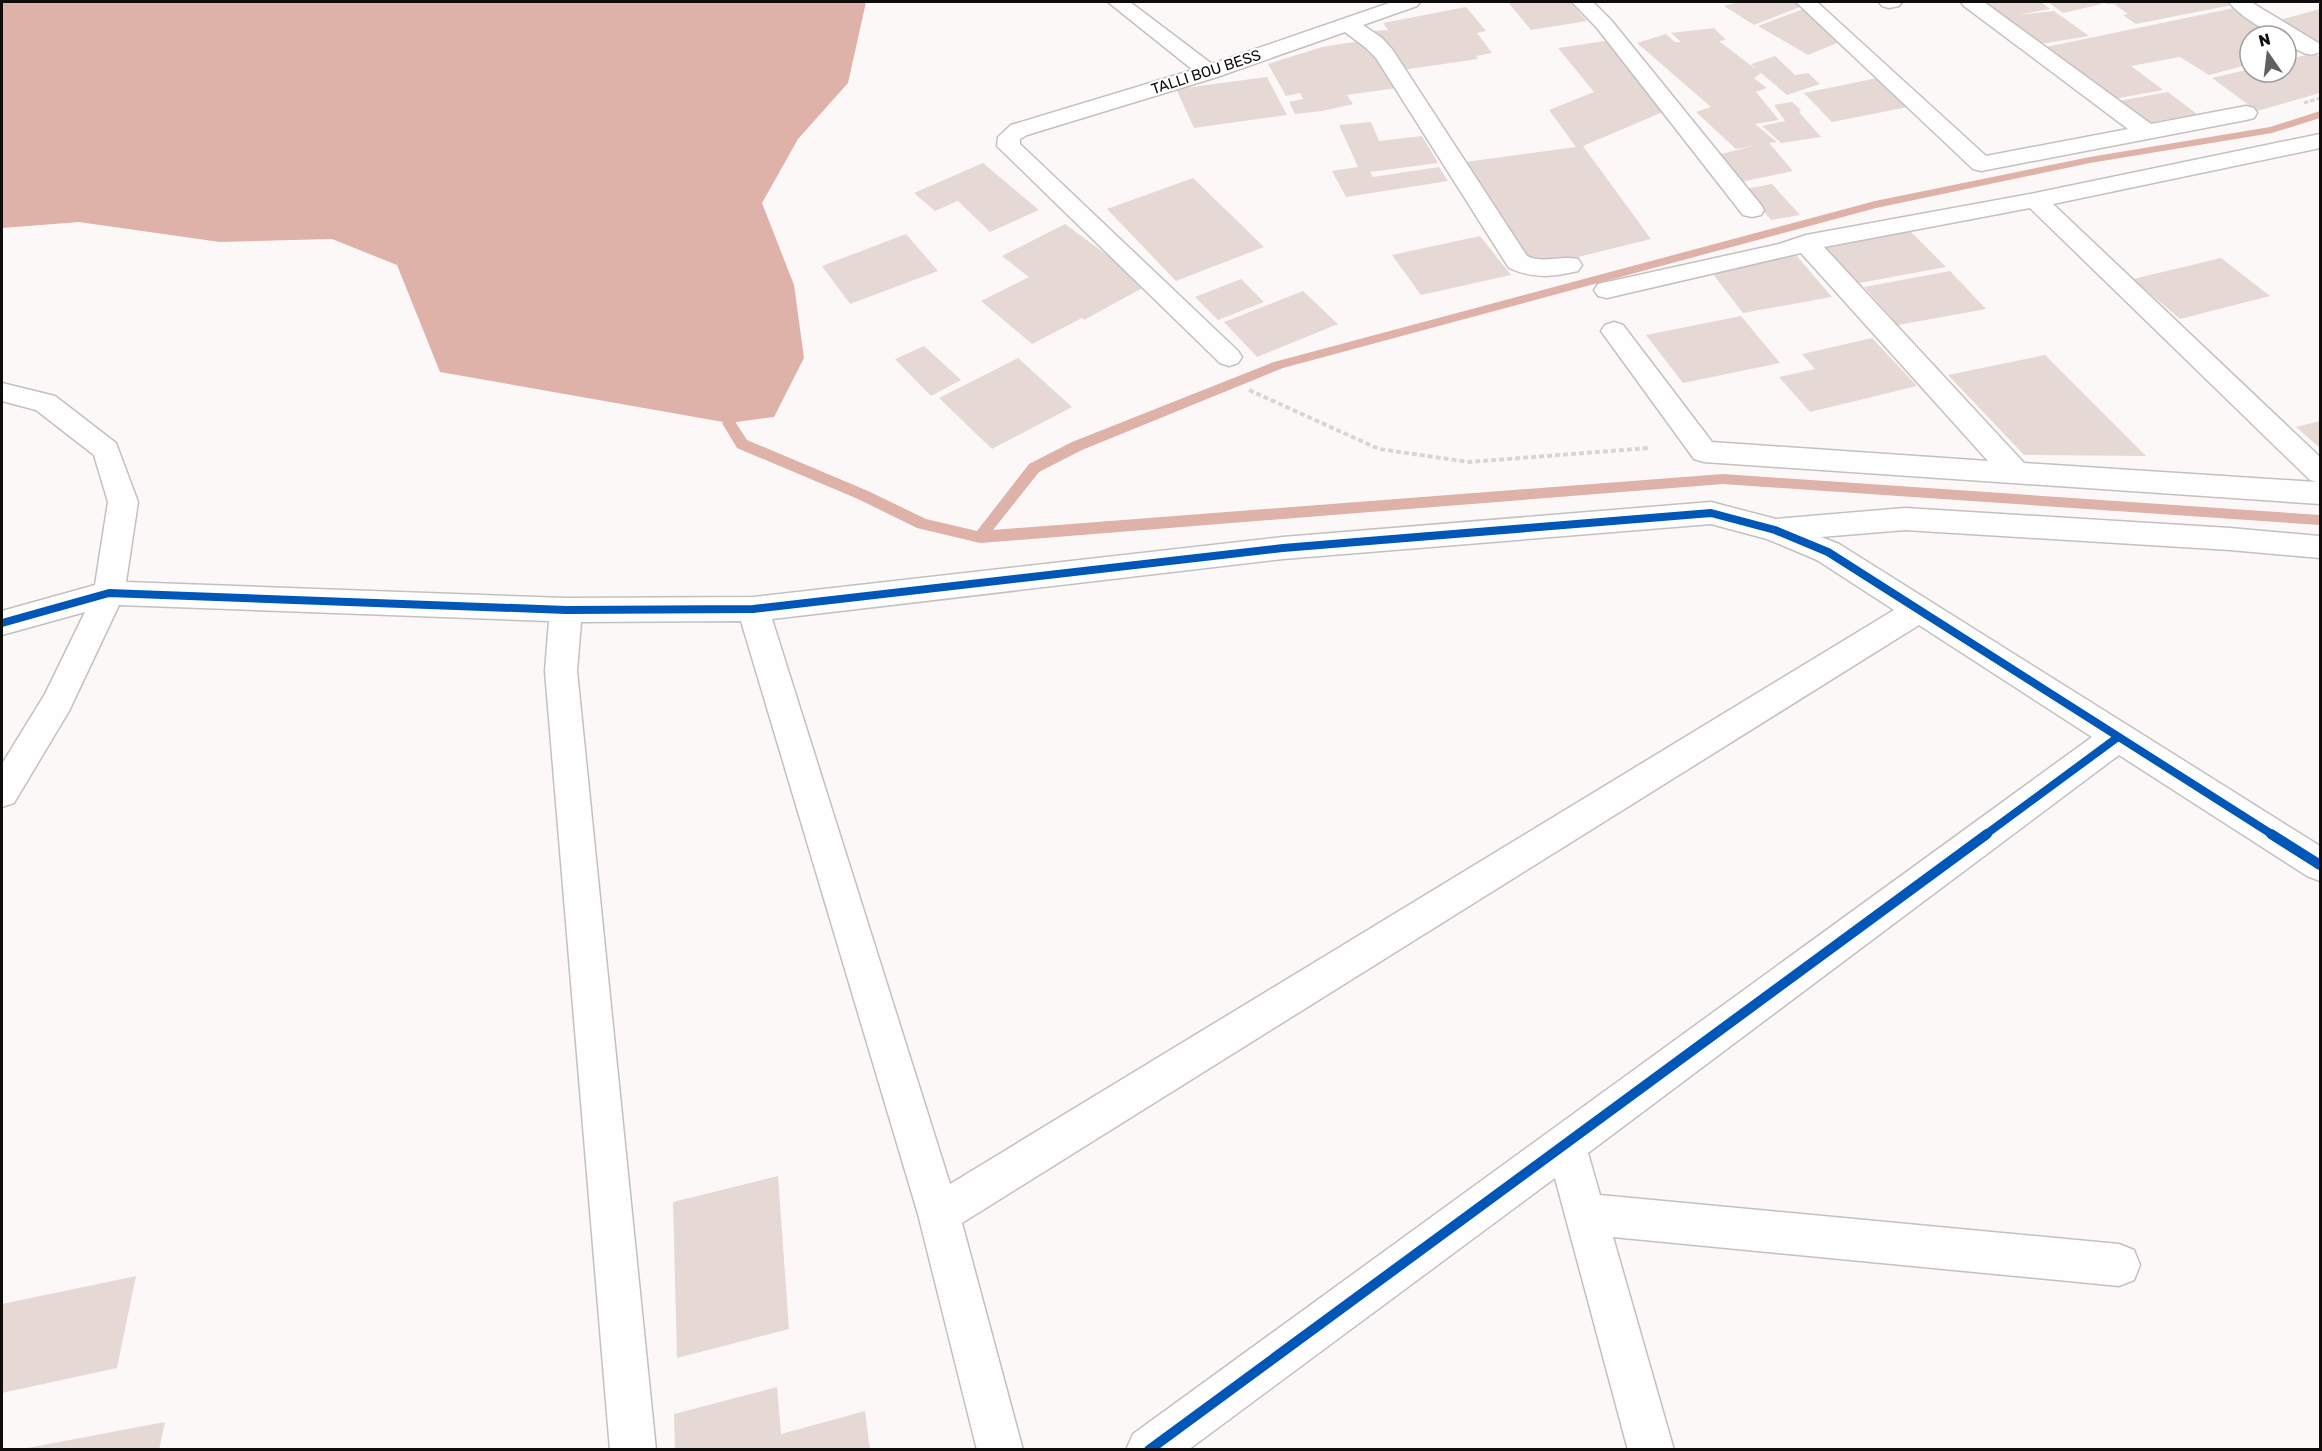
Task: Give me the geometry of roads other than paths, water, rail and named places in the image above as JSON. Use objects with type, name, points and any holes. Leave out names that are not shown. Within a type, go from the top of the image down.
[{"type":"street","points":[[1118,2],[1209,72]]},
{"type":"street","name":"TALLI BOU BESS","points":[[1229,357],[1009,146],[1009,137],[1018,130],[1209,72],[1410,2]]},
{"type":"street","points":[[1581,2],[1604,24],[1752,210]]},
{"type":"street","points":[[1806,2],[1981,164],[2246,113]]},
{"type":"street","points":[[1971,2],[2147,132]]},
{"type":"street","points":[[2239,2],[2312,49]]},
{"type":"street","points":[[1349,24],[1374,43],[1384,54],[1518,261],[1533,269],[1569,265]]},
{"type":"street","points":[[1607,290],[1785,250],[1806,243],[2035,200],[2320,141]]},
{"type":"street","points":[[2035,200],[2320,472]]},
{"type":"street","points":[[1806,243],[2017,474]]},
{"type":"street","points":[[1614,331],[1704,452],[2320,493]]},
{"type":"street","points":[[2,392],[45,403],[106,450],[123,502],[109,593],[57,702],[2,793]]},
{"type":"street","points":[[2,623],[109,593],[566,609],[753,609],[1283,548],[1711,513],[1775,530],[1828,552],[1917,611],[2118,737],[2312,851]]},
{"type":"street","points":[[1775,530],[1905,519],[2230,539],[2320,547]]},
{"type":"street","points":[[566,609],[561,670],[633,1449]]},
{"type":"street","points":[[753,609],[939,1214],[1000,1449]]},
{"type":"street","points":[[939,1214],[1917,611]]},
{"type":"street","points":[[1149,1449],[1566,1145],[2118,737]]},
{"type":"street","points":[[1566,1145],[1650,1449]]},
{"type":"street","points":[[1585,1214],[2119,1265]]},
{"type":"waterway","points":[[980,537],[1034,468],[1077,446],[1279,365],[1875,205],[2090,160],[2272,130],[2320,114]]},
{"type":"waterway","points":[[729,423],[742,444],[863,495],[922,524],[980,537]]},
{"type":"waterway","points":[[980,537],[1723,479],[2320,520]]}]
